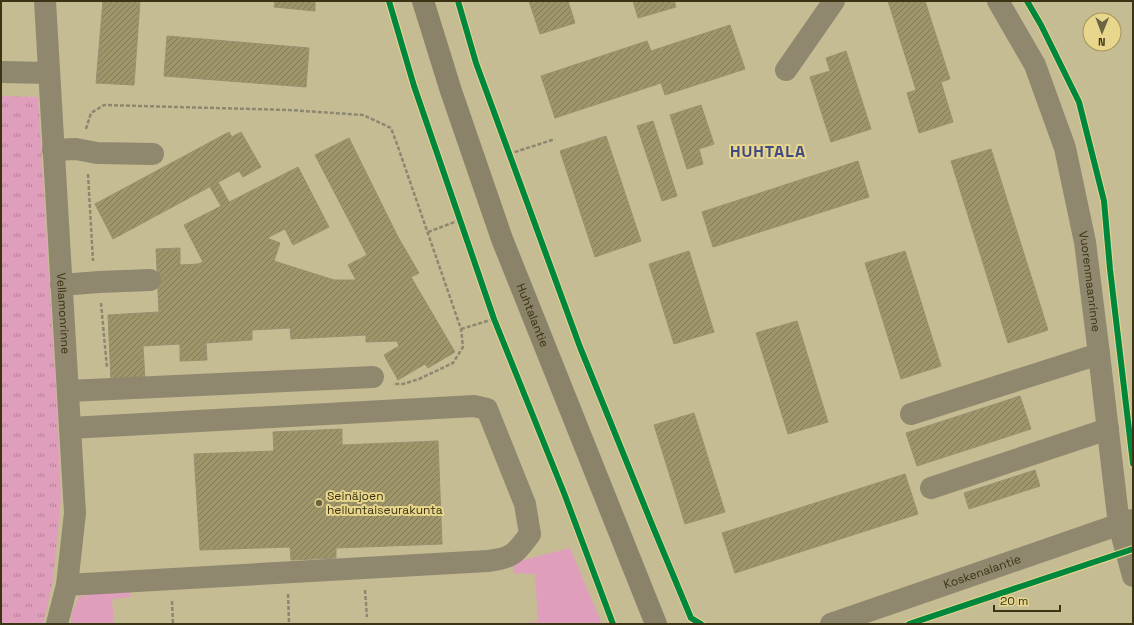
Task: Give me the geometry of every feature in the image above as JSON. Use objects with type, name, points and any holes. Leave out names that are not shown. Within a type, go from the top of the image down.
[{"type":"main road","name":"Huhtalantie","points":[[423,1],[451,91],[502,239],[656,624]]},
{"type":"street","name":"Vellamonrinne","points":[[45,1],[75,513],[67,585],[56,624]]},
{"type":"street","points":[[786,70],[834,1]]},
{"type":"street","name":"Vuorenmaanrinne","points":[[998,1],[1035,65],[1065,148],[1084,242],[1108,429],[1126,523],[1133,576]]},
{"type":"street","points":[[1,72],[49,73]]},
{"type":"street","points":[[53,150],[76,149],[86,151],[153,154]]},
{"type":"street","points":[[61,285],[150,280]]},
{"type":"street","points":[[910,414],[1099,354]]},
{"type":"street","points":[[68,391],[373,377]]},
{"type":"street","points":[[67,585],[488,561],[502,559],[515,553],[530,534],[525,504],[486,409],[474,406],[70,428]]},
{"type":"street","points":[[931,488],[1108,429]]},
{"type":"street","name":"Koskenalantie","points":[[831,624],[883,616],[1126,523]]},
{"type":"path","points":[[109,388],[99,282],[93,262],[86,151],[86,128],[91,113],[104,105],[289,110],[363,115],[391,128],[461,329],[463,347],[453,363],[419,379],[403,384],[391,384],[373,377]]},
{"type":"path","points":[[509,154],[555,139]]},
{"type":"path","points":[[507,147],[512,161]]},
{"type":"path","points":[[458,213],[463,227]]},
{"type":"path","points":[[428,232],[460,220]]},
{"type":"path","points":[[492,312],[497,326]]},
{"type":"path","points":[[461,329],[494,319]]},
{"type":"green space","points":[[1,96],[38,97],[57,408],[61,499],[53,581],[43,624],[1,624]]},
{"type":"green space","points":[[570,548],[602,624],[503,624],[538,622],[535,574],[513,573],[513,567],[516,562]]},
{"type":"green space","points":[[129,589],[131,597],[112,599],[114,624],[71,624],[71,614],[79,597],[105,591]]},
{"type":"building","points":[[103,1],[140,1],[134,85],[96,83]]},
{"type":"building","points":[[275,1],[315,1],[315,11],[274,7]]},
{"type":"building","points":[[529,1],[568,1],[575,23],[540,34]]},
{"type":"building","points":[[633,1],[674,1],[676,7],[638,18]]},
{"type":"building","points":[[888,1],[925,1],[950,79],[941,82],[953,122],[919,133],[907,93],[916,90]]},
{"type":"building","points":[[730,25],[745,69],[665,95],[661,83],[555,118],[541,76],[647,41],[651,51]]},
{"type":"building","points":[[167,36],[309,48],[306,87],[164,76]]},
{"type":"building","points":[[846,51],[871,129],[831,142],[810,77],[830,71],[826,58]]},
{"type":"building","points":[[701,105],[714,144],[699,149],[703,164],[687,169],[670,115]]},
{"type":"building","points":[[653,121],[677,196],[662,201],[637,126]]},
{"type":"building","points":[[229,132],[232,137],[241,132],[261,167],[243,177],[239,171],[113,239],[95,204]]},
{"type":"building","points":[[606,136],[641,241],[595,257],[560,151]]},
{"type":"building","points":[[349,138],[398,237],[419,273],[411,277],[455,352],[428,368],[425,364],[398,380],[384,355],[399,346],[397,341],[366,342],[366,335],[291,339],[290,328],[252,330],[252,340],[206,343],[207,360],[180,361],[180,344],[143,346],[145,380],[111,382],[108,315],[159,312],[156,249],[180,248],[180,265],[198,264],[203,262],[184,225],[298,167],[329,227],[293,245],[285,229],[267,238],[280,243],[274,261],[334,280],[356,280],[348,265],[367,255],[315,155]]},
{"type":"building","points":[[991,149],[1048,330],[1008,343],[951,161]]},
{"type":"building","points":[[858,161],[869,197],[713,247],[702,212]]},
{"type":"building","points":[[218,182],[229,202],[221,206],[210,187]]},
{"type":"building","points":[[689,251],[714,332],[674,344],[649,264]]},
{"type":"building","points":[[905,251],[941,366],[901,379],[865,263]]},
{"type":"building","points":[[797,321],[828,422],[788,434],[756,333]]},
{"type":"building","points":[[1020,396],[1031,429],[917,466],[906,433]]},
{"type":"building","points":[[694,413],[725,512],[685,524],[654,425]]},
{"type":"building","name":"Seinäjoen helluntaiseurakunta","points":[[342,429],[342,445],[438,441],[442,544],[336,548],[336,558],[291,560],[290,547],[200,550],[194,454],[274,451],[273,432]]},
{"type":"building","points":[[1035,470],[1040,486],[969,509],[964,493]]},
{"type":"building","points":[[905,474],[918,514],[735,573],[722,533]]},
{"type":"cycle path","points":[[389,1],[414,86],[494,319],[564,493],[613,624]]},
{"type":"cycle path","points":[[458,1],[476,63],[580,347],[691,618],[701,624]]},
{"type":"cycle path","points":[[1027,1],[1041,25],[1079,102],[1104,201],[1110,269],[1133,464]]},
{"type":"cycle path","points":[[909,624],[1133,549]]},
{"type":"place","name":"Seinäjoen helluntaiseurakunta","points":[[319,503]]},
{"type":"district","name":"HUHTALA","points":[[768,151]]}]
